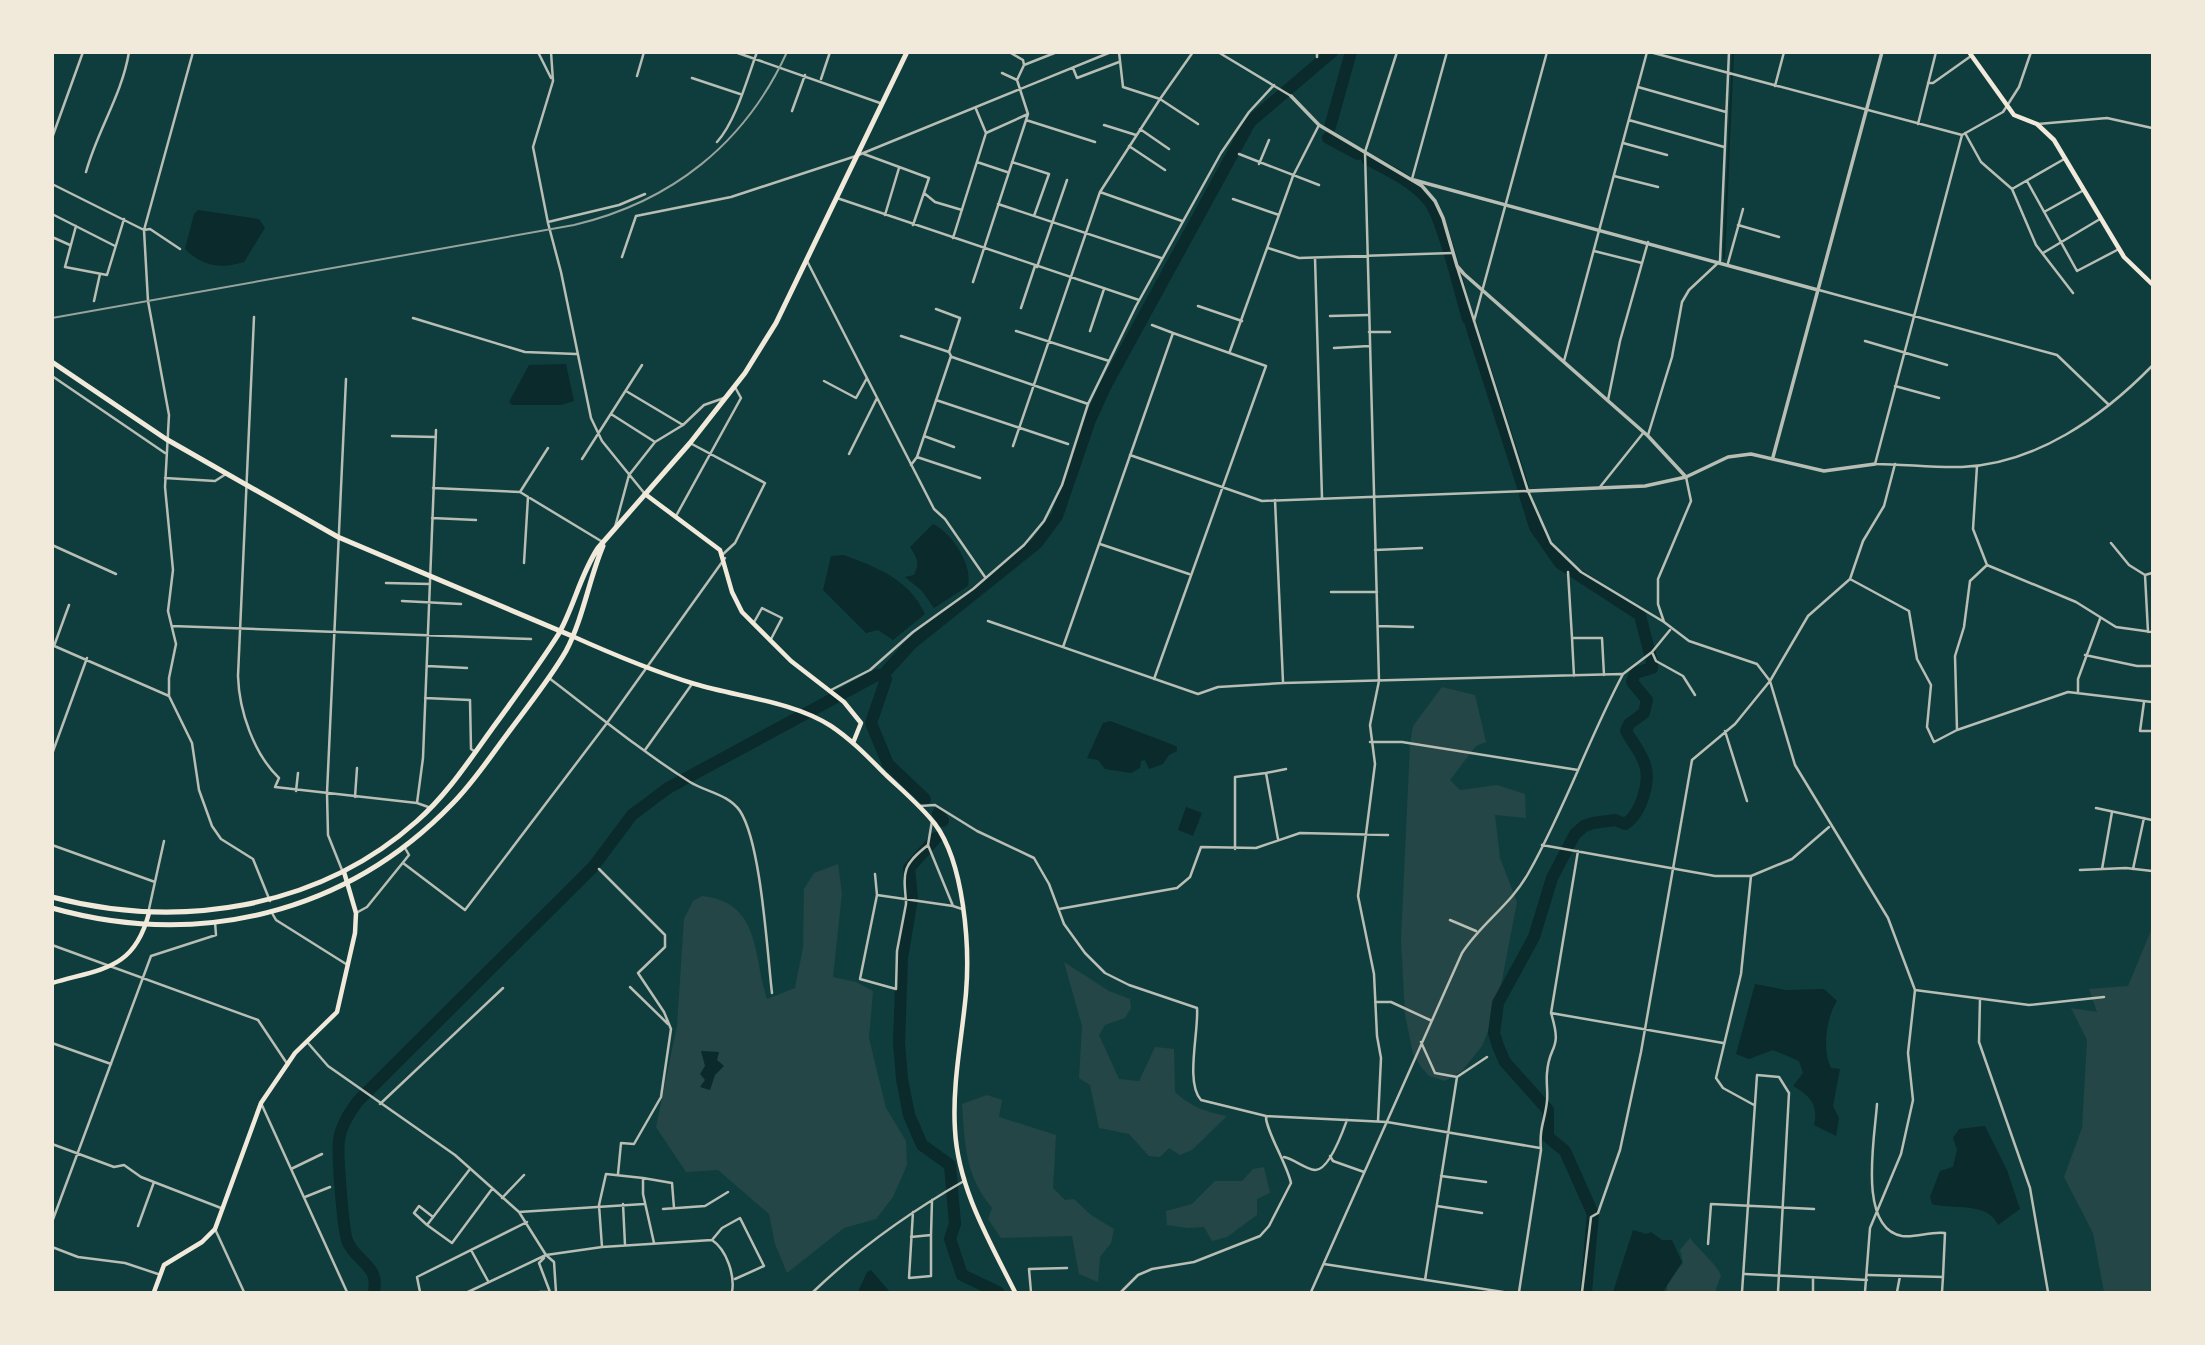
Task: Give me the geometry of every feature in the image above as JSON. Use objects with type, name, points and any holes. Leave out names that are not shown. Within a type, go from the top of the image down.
[{"type":"highway","points":[[52,897],[102,910],[149,913],[219,909],[270,901],[344,873],[414,823],[430,808],[476,752],[560,631],[587,566],[735,386],[776,323],[860,155],[907,52]]},
{"type":"highway","points":[[52,362],[166,439],[338,537],[431,581],[572,636]]},
{"type":"highway","points":[[52,908],[122,924],[146,925],[215,922],[272,913],[348,882],[404,847],[461,794],[547,677],[572,636],[604,543]]},
{"type":"main road","points":[[1970,54],[2014,116],[2037,124],[2054,140],[2119,249],[2131,266],[2152,284]]},
{"type":"main road","points":[[645,494],[720,550],[732,592],[753,624],[770,642],[832,691],[861,723],[861,729],[853,743]]},
{"type":"main road","points":[[572,636],[646,668],[810,716],[829,725],[853,743],[932,821],[948,849],[962,909],[967,961],[955,1130],[964,1181],[1015,1293]]},
{"type":"main road","points":[[155,1293],[158,1274],[164,1265],[202,1242],[215,1229],[261,1103],[307,1041],[337,1012],[349,966],[356,913],[344,873]]},
{"type":"main road","points":[[52,983],[110,965],[135,949],[149,913]]},
{"type":"street","points":[[52,138],[83,52]]},
{"type":"street","points":[[86,172],[93,146],[106,124],[129,52]]},
{"type":"street","points":[[193,52],[144,230],[149,300],[169,415],[164,478],[173,570],[168,611],[176,644],[169,678],[169,696],[192,743],[199,790],[212,826],[221,839],[253,859],[270,901]]},
{"type":"street","points":[[538,52],[553,81]]},
{"type":"street","points":[[551,52],[553,81],[533,147],[576,354],[586,401],[598,433],[645,494]]},
{"type":"street","points":[[637,76],[644,52]]},
{"type":"street","points":[[735,52],[882,103]]},
{"type":"street","points":[[717,142],[729,130],[757,52]]},
{"type":"street","points":[[820,81],[830,52]]},
{"type":"street","points":[[1009,52],[1023,60],[1024,65],[1017,80]]},
{"type":"street","points":[[1024,65],[1057,52]]},
{"type":"street","points":[[622,257],[636,216],[764,188],[860,155],[1022,91],[1111,52]]},
{"type":"street","points":[[1119,52],[1123,87],[1160,99],[1198,124]]},
{"type":"street","points":[[1013,446],[1100,192],[1193,52]]},
{"type":"street","points":[[1218,52],[1292,96],[1319,125],[1412,179],[1435,201],[1448,253],[1457,266],[1646,434],[1686,477],[1691,501],[1657,585],[1658,604],[1664,622],[1670,630],[1689,640],[1757,664],[1770,681],[1795,765],[1888,918],[1915,990],[1908,1054],[1913,1100],[1901,1154],[1870,1228],[1865,1293]]},
{"type":"street","points":[[1378,1121],[1381,1058],[1374,974],[1358,896],[1368,835],[1375,764],[1370,742],[1370,725],[1379,681],[1365,152],[1397,52]]},
{"type":"street","points":[[1412,179],[1447,52]]},
{"type":"street","points":[[1474,321],[1547,52]]},
{"type":"street","points":[[1563,361],[1649,52],[1963,134],[2003,112],[2019,87],[2031,52]]},
{"type":"street","points":[[1599,489],[1646,434],[1672,357],[1682,302],[1689,290],[1720,261],[1726,112],[1731,74],[1729,52]]},
{"type":"street","points":[[1775,86],[1784,52]]},
{"type":"street","points":[[1773,457],[1882,52]]},
{"type":"street","points":[[1918,124],[1936,52]]},
{"type":"street","points":[[1928,83],[1933,83],[1970,54]]},
{"type":"street","points":[[1073,68],[1077,78],[1120,62]]},
{"type":"street","points":[[973,282],[1028,114],[1017,80],[1002,73]]},
{"type":"street","points":[[792,111],[805,75]]},
{"type":"street","points":[[692,78],[740,94]]},
{"type":"street","points":[[832,691],[870,670],[913,632],[985,578],[1024,545],[1051,510],[1088,404],[1139,300],[1221,153],[1249,112],[1276,86]]},
{"type":"street","points":[[1638,87],[1726,112]]},
{"type":"street","points":[[953,238],[986,134],[976,109]]},
{"type":"street","points":[[986,134],[1028,114]]},
{"type":"street","points":[[2037,124],[2107,118],[2152,128]]},
{"type":"street","points":[[1026,120],[1095,142]]},
{"type":"street","points":[[1629,120],[1725,147]]},
{"type":"street","points":[[1104,125],[1136,135]]},
{"type":"street","points":[[1230,351],[1293,176],[1319,125]]},
{"type":"street","points":[[1140,129],[1169,149]]},
{"type":"street","points":[[1963,134],[1981,162],[2011,189],[2014,201],[2042,253],[2073,293]]},
{"type":"street","points":[[1875,464],[1912,316],[1963,134]]},
{"type":"street","points":[[1259,164],[1269,140]]},
{"type":"street","points":[[1623,143],[1667,155]]},
{"type":"street","points":[[1129,146],[1165,170]]},
{"type":"street","points":[[1239,154],[1319,186]]},
{"type":"street","points":[[860,155],[900,166],[929,178],[913,225]]},
{"type":"street","points":[[2011,189],[2066,158]]},
{"type":"street","points":[[977,162],[1009,173]]},
{"type":"street","points":[[1012,162],[1049,174],[1034,216]]},
{"type":"street","points":[[885,215],[900,166]]},
{"type":"street","points":[[1614,176],[1658,187]]},
{"type":"street","points":[[1412,179],[2057,355],[2109,405]]},
{"type":"street","points":[[1021,308],[1067,180]]},
{"type":"street","points":[[2026,181],[2077,271],[2119,249]]},
{"type":"street","points":[[52,184],[144,230],[150,229],[180,248]]},
{"type":"street","points":[[2044,212],[2084,189]]},
{"type":"street","points":[[1100,192],[1182,221]]},
{"type":"street","points":[[548,222],[619,205],[645,194]]},
{"type":"street","points":[[924,194],[935,202],[962,210]]},
{"type":"street","points":[[837,198],[1139,300]]},
{"type":"street","points":[[1233,199],[1279,215]]},
{"type":"street","points":[[998,204],[1162,258]]},
{"type":"street","points":[[1728,264],[1743,209]]},
{"type":"street","points":[[52,214],[116,246]]},
{"type":"street","points":[[2042,253],[2101,218]]},
{"type":"street","points":[[76,226],[65,268],[107,275],[124,219]]},
{"type":"street","points":[[1738,225],[1779,237]]},
{"type":"street","points":[[52,237],[70,246]]},
{"type":"street","points":[[1608,400],[1648,242]]},
{"type":"street","points":[[1268,248],[1299,258],[1448,253]]},
{"type":"street","points":[[1594,251],[1642,263]]},
{"type":"street","points":[[1315,258],[1322,498]]},
{"type":"street","points":[[807,260],[934,509],[945,519],[985,578]]},
{"type":"street","points":[[1457,266],[1528,491],[1539,522],[1551,543],[1566,561],[1664,622]]},
{"type":"street","points":[[94,301],[100,274]]},
{"type":"street","points":[[1090,331],[1104,289]]},
{"type":"street","points":[[1198,306],[1241,321]]},
{"type":"street","points":[[936,309],[960,318],[949,352],[951,356],[1088,404]]},
{"type":"street","points":[[1330,316],[1368,315]]},
{"type":"street","points":[[254,317],[239,693],[249,725],[264,764],[279,778],[275,787],[417,803],[430,808]]},
{"type":"street","points":[[413,318],[525,352],[576,354]]},
{"type":"street","points":[[1152,325],[1266,366],[1154,679]]},
{"type":"street","points":[[1016,331],[1110,361]]},
{"type":"street","points":[[1369,332],[1390,332]]},
{"type":"street","points":[[1062,647],[1173,333]]},
{"type":"street","points":[[901,336],[949,352]]},
{"type":"street","points":[[1865,341],[1947,365]]},
{"type":"street","points":[[1334,348],[1369,346]]},
{"type":"street","points":[[911,465],[917,457],[951,356]]},
{"type":"street","points":[[582,459],[642,365]]},
{"type":"street","points":[[1130,456],[1262,501],[1645,486],[1686,477],[1728,457],[1751,454],[1824,471],[1875,464],[1977,466],[2053,442],[2081,428],[2152,366]]},
{"type":"street","points":[[52,376],[165,453]]},
{"type":"street","points":[[824,381],[856,398],[867,378]]},
{"type":"street","points":[[344,873],[328,835],[327,793],[346,379]]},
{"type":"street","points":[[677,516],[741,398],[735,386]]},
{"type":"street","points":[[1895,386],[1940,398]]},
{"type":"street","points":[[626,391],[683,425]]},
{"type":"street","points":[[614,530],[629,475],[655,442],[683,425],[704,405],[725,398]]},
{"type":"street","points":[[849,454],[877,398]]},
{"type":"street","points":[[936,400],[1068,444]]},
{"type":"street","points":[[611,414],[655,442]]},
{"type":"street","points":[[417,803],[423,758],[436,430]]},
{"type":"street","points":[[393,436],[436,437]]},
{"type":"street","points":[[924,436],[954,447]]},
{"type":"street","points":[[403,863],[466,910],[607,723],[735,543],[765,483],[690,443]]},
{"type":"street","points":[[520,492],[548,449]]},
{"type":"street","points":[[917,457],[980,478]]},
{"type":"street","points":[[1582,1293],[1593,1216],[1620,1150],[1692,760],[1735,724],[1770,681],[1808,616],[1850,579],[1863,541],[1884,506],[1895,464]]},
{"type":"street","points":[[1977,466],[1973,529],[1987,565],[2076,601],[2099,619],[2116,626],[2150,632],[2145,575]]},
{"type":"street","points":[[164,478],[215,481],[226,474]]},
{"type":"street","points":[[433,488],[520,492],[604,543]]},
{"type":"street","points":[[524,563],[528,497]]},
{"type":"street","points":[[1275,500],[1283,682]]},
{"type":"street","points":[[432,518],[476,520]]},
{"type":"street","points":[[2111,543],[2129,565],[2145,575],[2152,573]]},
{"type":"street","points":[[1100,544],[1191,575]]},
{"type":"street","points":[[52,545],[116,574]]},
{"type":"street","points":[[1375,550],[1422,548]]},
{"type":"street","points":[[1958,730],[1955,656],[1964,627],[1970,582],[1987,565]]},
{"type":"street","points":[[1568,572],[1574,676]]},
{"type":"street","points":[[1850,579],[1909,611],[1917,659],[1931,685],[1927,727],[1934,742],[1958,730],[2068,692],[2152,702]]},
{"type":"street","points":[[386,583],[431,581]]},
{"type":"street","points":[[1331,592],[1377,592]]},
{"type":"street","points":[[402,601],[461,604]]},
{"type":"street","points":[[69,605],[53,646],[87,658],[169,696]]},
{"type":"street","points":[[753,624],[762,608],[782,618],[770,642]]},
{"type":"street","points":[[2078,692],[2078,679],[2099,619]]},
{"type":"street","points":[[988,621],[1198,694],[1218,687],[1283,682],[1623,674]]},
{"type":"street","points":[[172,626],[531,639]]},
{"type":"street","points":[[1378,626],[1413,626]]},
{"type":"street","points":[[1311,1293],[1430,1020],[1476,931],[1505,907],[1528,874],[1623,674],[1648,656],[1670,630]]},
{"type":"street","points":[[1572,638],[1602,638],[1604,675]]},
{"type":"street","points":[[1652,652],[1656,661],[1683,676],[1695,695]]},
{"type":"street","points":[[2085,655],[2152,666]]},
{"type":"street","points":[[52,754],[87,658]]},
{"type":"street","points":[[427,666],[467,668]]},
{"type":"street","points":[[547,677],[687,780],[726,798],[740,811],[750,837],[759,878],[772,993]]},
{"type":"street","points":[[645,750],[692,683]]},
{"type":"street","points":[[425,698],[470,700],[471,749],[476,752]]},
{"type":"street","points":[[2144,702],[2140,731],[2152,731]]},
{"type":"street","points":[[1725,730],[1747,801]]},
{"type":"street","points":[[1370,742],[1402,742],[1579,770]]},
{"type":"street","points":[[355,797],[357,768]]},
{"type":"street","points":[[1235,849],[1235,777],[1286,769]]},
{"type":"street","points":[[296,791],[298,773]]},
{"type":"street","points":[[1266,773],[1279,839]]},
{"type":"street","points":[[919,807],[935,805],[977,831],[1034,858],[1064,924],[1085,953],[1105,973],[1129,985],[1197,1008],[1194,1065],[1199,1098],[1266,1116],[1387,1122],[1540,1148]]},
{"type":"street","points":[[2096,808],[2152,820]]},
{"type":"street","points":[[2102,869],[2112,812]]},
{"type":"street","points":[[2133,869],[2144,818]]},
{"type":"street","points":[[932,821],[928,845],[953,906]]},
{"type":"street","points":[[1542,845],[1715,876],[1751,876],[1792,859],[1830,826]]},
{"type":"street","points":[[1059,909],[1177,888],[1191,877],[1199,848],[1256,848],[1300,833],[1388,835]]},
{"type":"street","points":[[149,913],[164,841]]},
{"type":"street","points":[[52,845],[155,882]]},
{"type":"street","points":[[874,874],[877,895],[860,979],[896,989],[897,951],[906,901],[904,878],[908,861],[928,845]]},
{"type":"street","points":[[356,913],[367,907],[409,855],[404,847]]},
{"type":"street","points":[[1519,1293],[1540,1148],[1539,1130],[1545,1108],[1546,1070],[1558,1035],[1551,1013],[1578,851]]},
{"type":"street","points":[[599,869],[665,935],[665,947],[638,973],[664,1012],[671,1029],[661,1097],[634,1144],[621,1143],[618,1174]]},
{"type":"street","points":[[2080,870],[2152,871]]},
{"type":"street","points":[[1751,876],[1741,974],[1716,1078],[1723,1088],[1754,1105]]},
{"type":"street","points":[[877,895],[962,909]]},
{"type":"street","points":[[272,913],[276,920],[349,966]]},
{"type":"street","points":[[1450,920],[1476,931]]},
{"type":"street","points":[[52,1222],[151,956],[216,934],[215,922]]},
{"type":"street","points":[[52,945],[258,1020],[288,1065]]},
{"type":"street","points":[[380,1104],[503,988]]},
{"type":"street","points":[[630,988],[662,1016],[671,1029]]},
{"type":"street","points":[[1915,990],[2029,1005],[2104,997]]},
{"type":"street","points":[[1980,999],[1979,1042],[2030,1188],[2048,1293]]},
{"type":"street","points":[[1375,1002],[1391,1002],[1430,1020]]},
{"type":"street","points":[[1551,1013],[1723,1043]]},
{"type":"street","points":[[307,1041],[328,1066],[367,1096],[437,1141],[519,1212],[546,1255],[554,1262],[556,1293]]},
{"type":"street","points":[[1421,1042],[1435,1073],[1457,1077],[1487,1057]]},
{"type":"street","points":[[52,1043],[111,1064]]},
{"type":"street","points":[[1742,1293],[1756,1075],[1779,1077],[1789,1093],[1778,1293]]},
{"type":"street","points":[[1425,1280],[1457,1077]]},
{"type":"street","points":[[261,1103],[347,1293]]},
{"type":"street","points":[[1877,1104],[1872,1193],[1877,1213],[1888,1231],[1903,1236],[1945,1233],[1942,1293]]},
{"type":"street","points":[[1121,1293],[1138,1275],[1152,1269],[1194,1262],[1260,1236],[1269,1226],[1291,1183],[1284,1157],[1265,1124],[1266,1116]]},
{"type":"street","points":[[1284,1157],[1314,1170],[1321,1169],[1334,1153],[1347,1119]]},
{"type":"street","points":[[52,1144],[114,1167],[124,1165],[154,1182],[224,1209]]},
{"type":"street","points":[[291,1168],[322,1154]]},
{"type":"street","points":[[1329,1156],[1333,1161],[1364,1172]]},
{"type":"street","points":[[427,1225],[470,1169]]},
{"type":"street","points":[[602,1247],[598,1205],[606,1174],[672,1182],[674,1208]]},
{"type":"street","points":[[502,1198],[524,1175]]},
{"type":"street","points":[[1441,1176],[1486,1182]]},
{"type":"street","points":[[643,1178],[645,1204],[654,1242]]},
{"type":"street","points":[[813,1293],[840,1266],[913,1212],[964,1181]]},
{"type":"street","points":[[138,1226],[154,1182]]},
{"type":"street","points":[[305,1197],[330,1186]]},
{"type":"street","points":[[433,1217],[419,1206],[414,1213],[452,1243],[492,1189]]},
{"type":"street","points":[[663,1209],[705,1206],[728,1192]]},
{"type":"street","points":[[913,1212],[909,1278],[931,1276],[932,1200]]},
{"type":"street","points":[[624,1204],[625,1245]]},
{"type":"street","points":[[519,1212],[645,1204]]},
{"type":"street","points":[[1708,1244],[1711,1204],[1814,1209]]},
{"type":"street","points":[[1437,1206],[1482,1213]]},
{"type":"street","points":[[712,1240],[722,1228],[740,1218],[764,1266],[734,1279]]},
{"type":"street","points":[[420,1293],[417,1277],[527,1223]]},
{"type":"street","points":[[215,1229],[244,1293]]},
{"type":"street","points":[[911,1237],[931,1235]]},
{"type":"street","points":[[470,1292],[546,1255],[654,1242],[712,1240],[720,1247],[734,1279],[732,1293]]},
{"type":"street","points":[[52,1247],[78,1257],[125,1263],[158,1274]]},
{"type":"street","points":[[471,1250],[489,1282]]},
{"type":"street","points":[[540,1293],[549,1293],[539,1263],[546,1255]]},
{"type":"street","points":[[1324,1264],[1503,1293]]},
{"type":"street","points":[[1031,1293],[1029,1269],[1066,1268]]},
{"type":"street","points":[[1743,1274],[1867,1280]]},
{"type":"street","points":[[1868,1275],[1943,1277]]},
{"type":"street","points":[[1897,1293],[1900,1276]]},
{"type":"street","points":[[1813,1293],[1814,1278]]},
{"type":"shaded area","points":[[198,210],[259,219],[265,228],[244,262],[213,265],[199,260],[185,249],[194,214]]},
{"type":"shaded area","points":[[566,364],[574,401],[561,405],[512,405],[509,402],[529,365]]},
{"type":"shaded area","points":[[933,524],[954,542],[964,560],[969,578],[968,586],[934,608],[922,591],[905,577],[914,575],[917,567],[916,557],[910,547]]},
{"type":"shaded area","points":[[844,555],[880,570],[901,583],[925,614],[893,640],[878,630],[866,633],[823,590],[831,556]]},
{"type":"shaded area","points":[[1442,687],[1475,695],[1486,742],[1476,746],[1450,780],[1460,790],[1497,785],[1525,794],[1526,818],[1495,815],[1500,858],[1517,902],[1496,1011],[1482,1046],[1462,1071],[1445,1081],[1429,1076],[1413,1054],[1405,1014],[1401,941],[1410,744],[1413,726]]},
{"type":"shaded area","points":[[1110,721],[1171,744],[1177,747],[1177,751],[1169,755],[1163,764],[1149,769],[1145,760],[1141,761],[1140,768],[1131,773],[1105,769],[1098,760],[1087,758],[1103,723]]},
{"type":"shaded area","points":[[1186,807],[1202,813],[1193,836],[1178,830]]},
{"type":"shaded area","points":[[838,864],[842,893],[833,977],[856,982],[873,991],[869,1038],[886,1108],[906,1141],[907,1165],[893,1197],[876,1219],[844,1228],[787,1273],[775,1244],[769,1214],[718,1170],[686,1172],[656,1127],[677,1026],[684,919],[693,901],[702,896],[721,900],[745,920],[756,949],[767,999],[795,988],[803,948],[804,889],[814,873]]},
{"type":"shaded area","points":[[2152,928],[2152,1292],[2104,1292],[2093,1233],[2064,1177],[2082,1128],[2087,1040],[2071,1008],[2097,1012],[2089,989],[2128,986]]},
{"type":"shaded area","points":[[1064,962],[1109,991],[1130,999],[1131,1008],[1125,1018],[1105,1025],[1099,1035],[1119,1079],[1139,1081],[1155,1047],[1174,1049],[1175,1092],[1199,1108],[1227,1116],[1192,1150],[1180,1155],[1169,1148],[1160,1157],[1149,1156],[1129,1134],[1099,1128],[1090,1085],[1079,1078],[1082,1026]]},
{"type":"shaded area","points":[[1755,984],[1786,990],[1824,989],[1837,1001],[1826,1034],[1828,1061],[1831,1068],[1840,1069],[1833,1106],[1839,1118],[1836,1136],[1814,1125],[1815,1112],[1812,1102],[1793,1086],[1803,1073],[1799,1061],[1773,1050],[1749,1059],[1736,1054]]},
{"type":"shaded area","points":[[701,1051],[719,1052],[717,1060],[724,1066],[715,1075],[710,1090],[700,1087],[705,1080],[700,1074],[705,1066]]},
{"type":"shaded area","points":[[987,1095],[1002,1100],[999,1117],[1056,1135],[1053,1188],[1065,1200],[1074,1199],[1091,1215],[1114,1229],[1111,1243],[1100,1257],[1098,1282],[1079,1274],[1072,1236],[1001,1238],[988,1219],[992,1208],[971,1172],[962,1104]]},
{"type":"shaded area","points":[[1985,1126],[2007,1170],[2020,1209],[1998,1225],[1986,1212],[1932,1204],[1930,1197],[1940,1171],[1953,1167],[1957,1150],[1953,1138],[1959,1129]]},
{"type":"shaded area","points":[[1264,1167],[1270,1193],[1257,1199],[1257,1215],[1227,1237],[1212,1241],[1204,1227],[1167,1225],[1166,1211],[1192,1204],[1215,1181],[1242,1181],[1253,1169]]},
{"type":"shaded area","points":[[1633,1230],[1646,1234],[1651,1232],[1662,1240],[1672,1240],[1682,1262],[1663,1292],[1613,1292]]},
{"type":"shaded area","points":[[1690,1238],[1721,1275],[1715,1292],[1667,1292],[1667,1284],[1683,1263],[1680,1250]]},
{"type":"shaded area","points":[[871,1270],[890,1292],[858,1292],[867,1272]]},
{"type":"waterway","points":[[374,1292],[375,1283],[371,1270],[348,1243],[341,1193],[340,1134],[358,1101],[593,867],[632,815],[668,788],[877,675],[883,675],[912,643],[1037,543],[1057,516],[1090,420],[1106,385],[1250,122],[1332,52]]},
{"type":"waterway","points":[[1330,127],[1351,52]]},
{"type":"waterway","points":[[1724,258],[1733,52]]},
{"type":"waterway","points":[[1328,138],[1358,154]]},
{"type":"waterway","points":[[1367,159],[1408,182],[1429,201],[1445,240],[1468,319]]},
{"type":"waterway","points":[[1471,325],[1523,487]]},
{"type":"waterway","points":[[1525,495],[1535,527],[1560,563],[1640,615],[1652,662],[1652,668],[1635,673],[1632,682],[1647,700],[1644,713],[1629,724],[1626,731],[1645,765],[1647,781],[1640,806],[1625,824],[1615,820],[1593,823],[1584,826],[1575,834],[1552,878],[1534,937],[1498,1003],[1494,1033],[1505,1062],[1548,1110],[1548,1137],[1565,1151],[1593,1214],[1586,1292]]},
{"type":"waterway","points":[[883,675],[886,679],[871,723],[888,764],[925,799]]},
{"type":"waterway","points":[[938,813],[943,821]]},
{"type":"waterway","points":[[936,838],[909,868],[912,898],[902,958],[899,1043],[902,1079],[909,1115],[922,1145],[950,1165],[955,1224],[950,1239],[962,1275],[998,1292]]},
{"type":"railway","points":[[52,318],[574,225],[609,215],[673,184],[727,141],[750,115],[787,52]]}]
